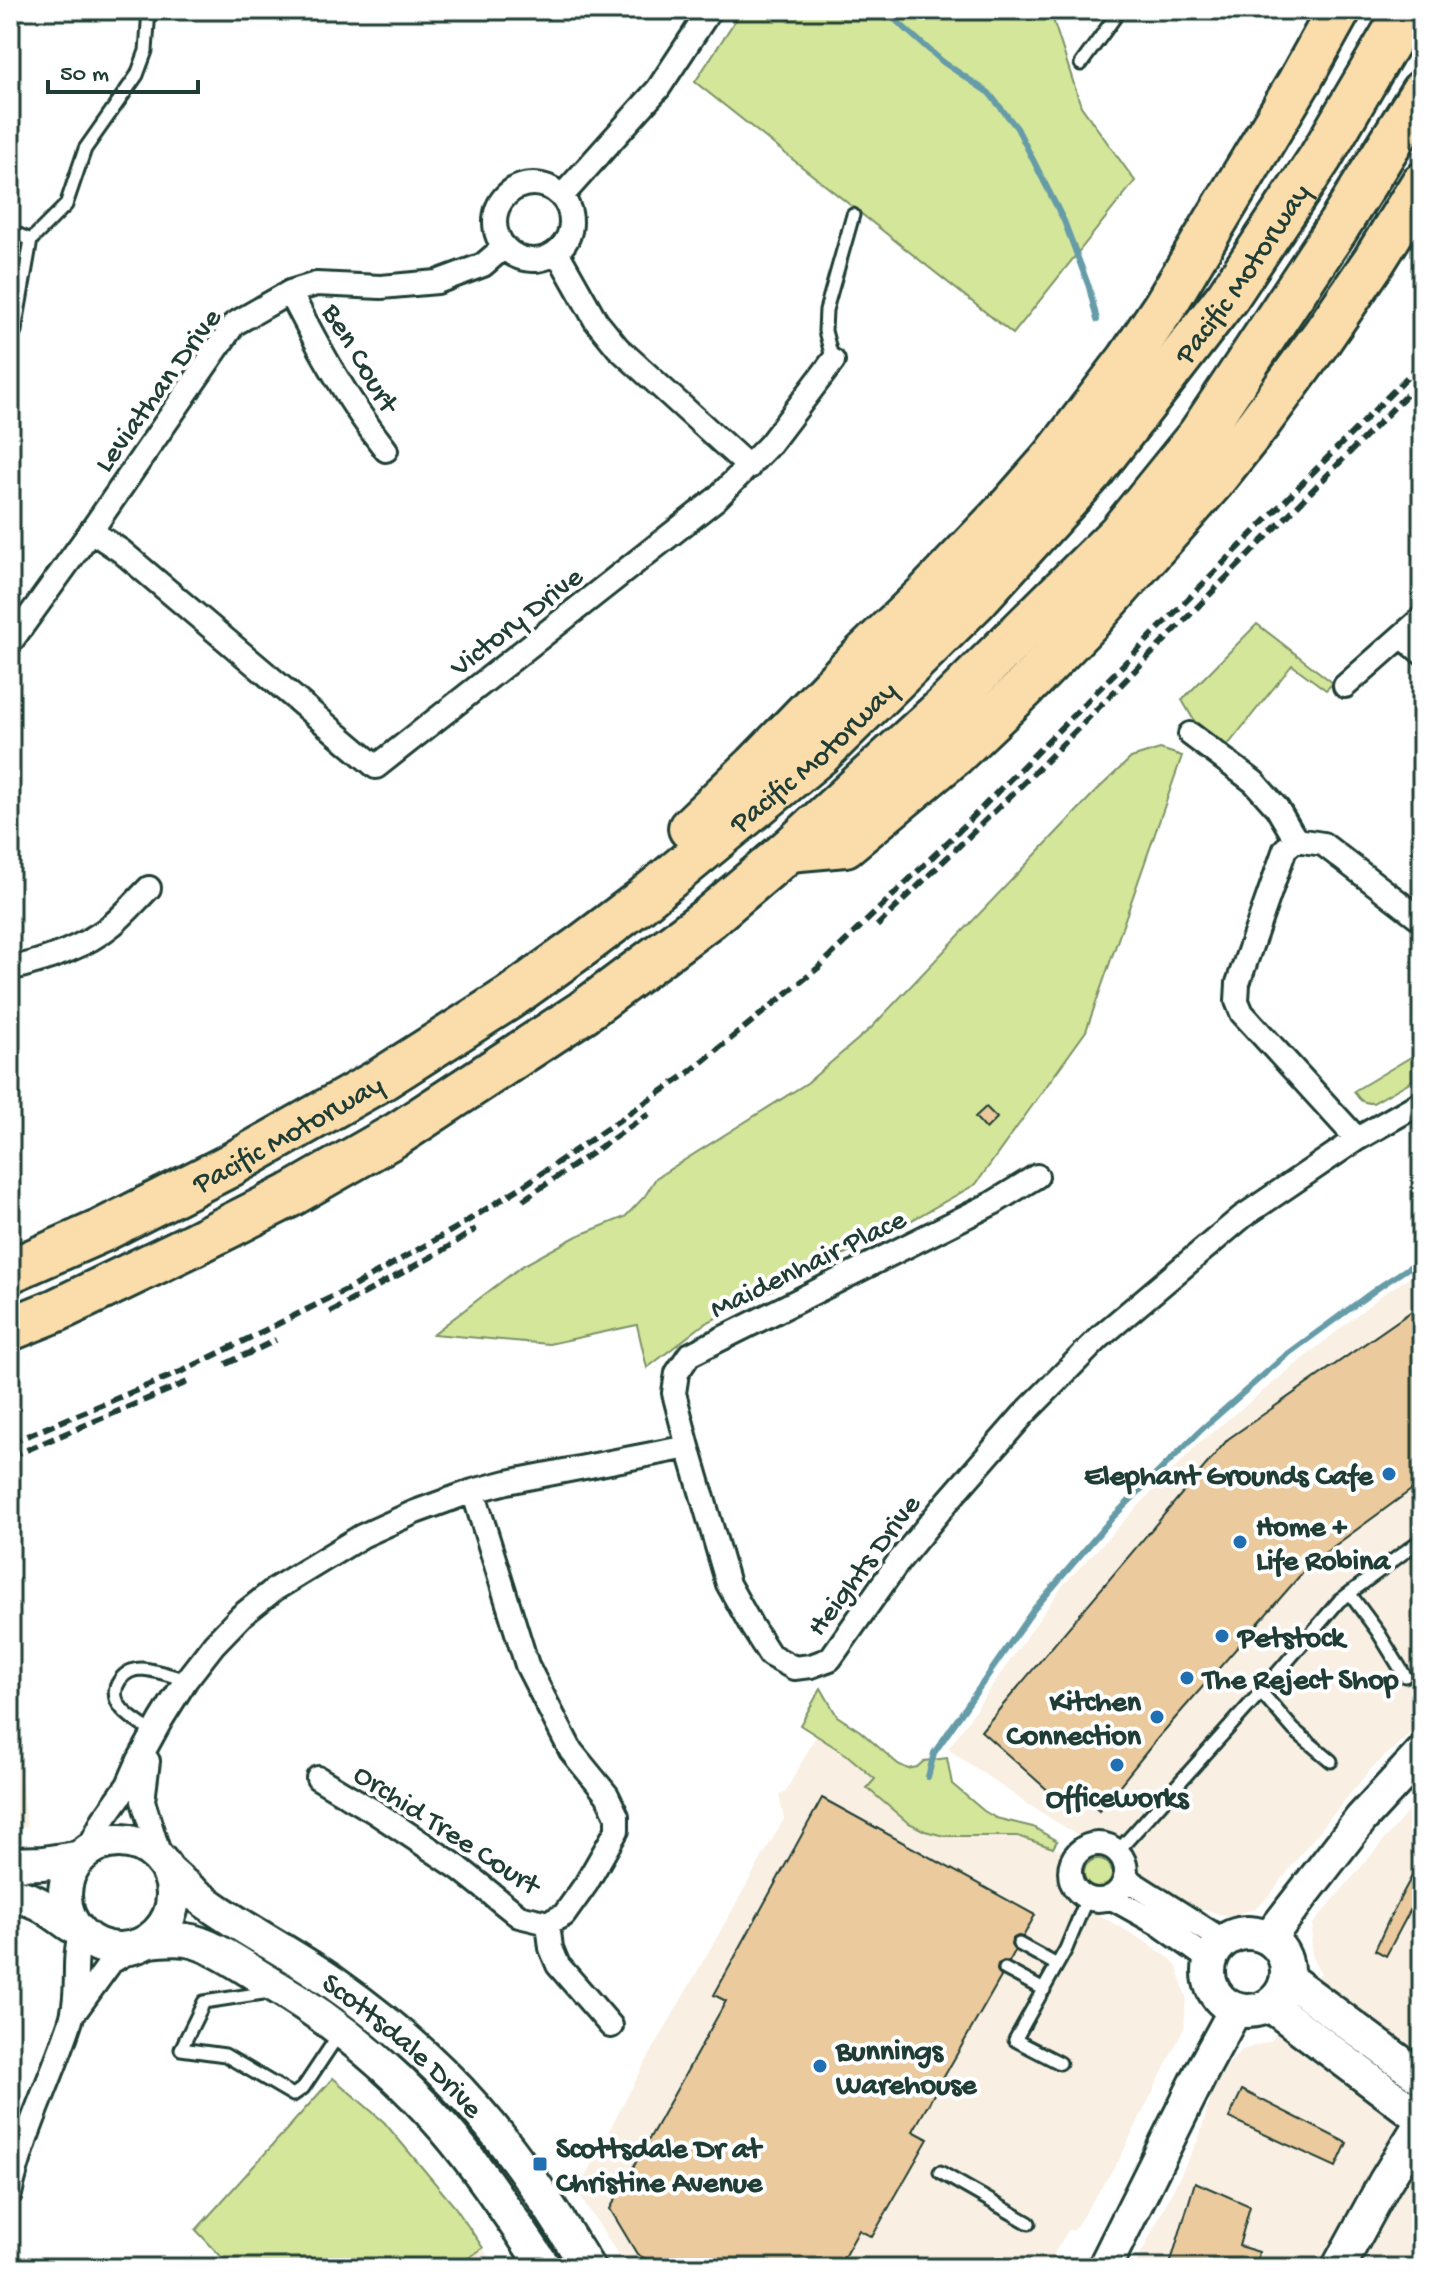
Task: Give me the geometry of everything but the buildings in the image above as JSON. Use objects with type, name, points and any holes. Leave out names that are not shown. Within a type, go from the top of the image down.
[{"type":"highway","points":[[640,902],[667,848],[755,766],[926,595],[1010,507],[1081,423],[1164,307],[1339,10]]},
{"type":"highway","name":"Pacific Motorway","points":[[10,1271],[101,1231],[227,1167],[356,1095],[509,998],[640,902],[821,753],[976,600],[1092,472],[1228,296],[1320,158],[1407,10]]},
{"type":"highway","name":"Pacific Motorway","points":[[10,1329],[57,1310],[190,1246],[289,1196],[399,1133],[583,1012],[710,917],[789,850],[943,709],[1119,534],[1200,434],[1348,212],[1422,92]]},
{"type":"highway","points":[[789,850],[845,845],[955,754],[1093,617],[1212,482],[1259,423],[1322,337],[1422,184]]},
{"type":"main road","points":[[1269,1938],[1361,1819],[1422,1753]]},
{"type":"main road","points":[[10,1864],[43,1863],[83,1853],[108,1840],[128,1840],[146,1847],[165,1866],[173,1891],[171,1910],[163,1927],[143,1944],[116,1950],[97,1946],[41,1903],[10,1895]]},
{"type":"main road","points":[[76,1930],[66,1902],[68,1880],[83,1853]]},
{"type":"main road","name":"Scottsdale Drive","points":[[165,1866],[190,1892],[224,1916],[334,1983],[389,2024],[432,2064],[475,2107],[507,2146],[588,2268]]},
{"type":"main road","points":[[1246,1933],[1269,1938],[1283,1953],[1287,1965],[1279,1991],[1253,2012],[1235,2010],[1222,2002],[1213,1990],[1209,1976],[1217,1951],[1246,1933]]},
{"type":"main road","name":"Scottsdale Drive","points":[[143,1944],[187,1940],[220,1954],[342,2030],[381,2063],[445,2129],[488,2184],[545,2268]]},
{"type":"main road","points":[[1279,1991],[1422,2078]]},
{"type":"main road","points":[[1279,1991],[1422,2120],[1338,2268]]},
{"type":"main road","points":[[1104,2268],[1235,2010]]},
{"type":"main road","points":[[1088,2268],[1146,2183]]},
{"type":"street","points":[[562,196],[658,89],[710,10]]},
{"type":"street","points":[[530,183],[551,188],[562,196],[571,212],[571,226],[566,242],[557,252],[527,260],[504,247],[495,225],[503,198],[517,187],[530,183]]},
{"type":"street","name":"Leviathan Drive","points":[[10,643],[234,324],[290,292],[316,284],[381,287],[437,282],[483,265],[504,247]]},
{"type":"street","points":[[557,252],[596,321],[618,348],[749,467],[833,361]]},
{"type":"street","name":"Ben Court","points":[[290,292],[312,336],[368,427],[386,450]]},
{"type":"street","name":"Victory Drive","points":[[91,531],[121,551],[376,767],[716,499],[749,467]]},
{"type":"street","points":[[1345,686],[1422,618]]},
{"type":"street","points":[[1402,636],[1422,653]]},
{"type":"street","points":[[1190,734],[1254,782],[1277,808],[1296,840]]},
{"type":"street","points":[[1357,1139],[1242,1013],[1237,1001],[1238,983],[1285,849],[1296,840],[1323,844],[1422,920]]},
{"type":"street","points":[[10,969],[56,955],[89,940],[111,926],[149,888]]},
{"type":"street","name":"Heights Drive","points":[[688,1447],[728,1584],[770,1655],[794,1668],[830,1659],[899,1561],[948,1501],[1024,1414],[1100,1337],[1242,1217],[1357,1139],[1422,1102]]},
{"type":"street","name":"Maidenhair Place","points":[[688,1447],[674,1393],[677,1373],[689,1355],[993,1203],[1037,1176]]},
{"type":"street","points":[[83,1853],[128,1785],[186,1680],[241,1616],[275,1589],[362,1536],[473,1491],[688,1447]]},
{"type":"street","name":"Orchid Tree Court","points":[[318,1778],[459,1868],[519,1916],[548,1923],[564,1915],[617,1830],[617,1816],[607,1795],[571,1751],[527,1665],[473,1491]]},
{"type":"street","points":[[154,1733],[143,1801],[165,1866]]},
{"type":"street","points":[[1091,1845],[1109,1846],[1117,1852],[1125,1869],[1122,1887],[1103,1900],[1087,1898],[1074,1888],[1071,1863],[1075,1855],[1091,1845]]},
{"type":"street","points":[[1125,1878],[1217,1951]]},
{"type":"street","points":[[1110,1897],[1162,1926],[1217,1951]]},
{"type":"street","name":"Orchid Tree Court","points":[[548,1923],[551,1948],[558,1965],[611,2026]]},
{"type":"street","points":[[72,2017],[78,1972],[76,1930]]},
{"type":"street","points":[[10,2194],[34,2112],[72,2017],[111,1962],[143,1944]]},
{"type":"lane","points":[[10,341],[15,331],[31,240],[66,205],[85,149],[137,75],[146,51],[149,10]]},
{"type":"lane","points":[[1081,64],[1120,10]]},
{"type":"lane","points":[[833,361],[825,331],[826,310],[853,215]]},
{"type":"lane","points":[[10,231],[31,240]]},
{"type":"lane","points":[[1117,1852],[1339,1601],[1422,1539]]},
{"type":"lane","points":[[1350,1594],[1405,1676]]},
{"type":"lane","points":[[154,1733],[121,1708],[116,1698],[116,1687],[121,1678],[139,1669],[186,1680]]},
{"type":"lane","points":[[1261,1692],[1294,1730],[1331,1761]]},
{"type":"lane","points":[[1060,2063],[1015,2040],[1057,1965],[1087,1898]]},
{"type":"lane","points":[[1019,1944],[1057,1965]]},
{"type":"lane","points":[[1005,1969],[1044,1990]]},
{"type":"lane","points":[[282,1990],[204,2002],[181,2049],[225,2055],[293,2095],[303,2088],[342,2030]]},
{"type":"lane","points":[[940,2172],[1029,2223]]},
{"type":"shaded area","points":[[1422,1270],[1422,1722],[1369,1771],[1270,1895],[1254,1909],[1228,1916],[1194,1907],[1026,1803],[948,1749],[1063,1585],[1199,1443],[1383,1294]]},
{"type":"shaded area","points":[[10,1702],[27,1827],[10,1826]]},
{"type":"shaded area","points":[[816,1736],[847,1755],[875,1779],[868,1789],[907,1822],[925,1831],[944,1836],[1018,1836],[1062,1851],[1058,1876],[1066,1896],[1144,1941],[1171,1959],[1177,1967],[1186,1997],[1184,2028],[1119,2160],[1045,2268],[627,2268],[577,2191],[642,2069],[784,1819],[779,1795],[785,1793]]},
{"type":"shaded area","points":[[1422,1795],[1422,2268],[1134,2268],[1199,2138],[1218,2074],[1242,2050],[1271,2041],[1321,1973],[1313,1960],[1313,1924]]},
{"type":"shaded area","points":[[483,2248],[495,2268],[454,2268]]},
{"type":"green space","points":[[742,10],[1050,10],[1081,106],[1135,181],[1013,334],[695,82]]},
{"type":"green space","points":[[1257,624],[1333,683],[1326,690],[1292,665],[1228,745],[1196,724],[1182,700]]},
{"type":"green space","points":[[1160,749],[1182,756],[1086,1031],[976,1184],[910,1221],[704,1324],[647,1368],[637,1325],[549,1344],[433,1334],[522,1266],[577,1236],[625,1217],[645,1196],[656,1178],[807,1083],[871,1028],[1095,792],[1131,758]]},
{"type":"green space","points":[[1411,1057],[1422,1069],[1422,1075],[1373,1103],[1363,1102],[1358,1097],[1354,1091]]},
{"type":"green space","points":[[821,1688],[837,1716],[860,1731],[898,1764],[908,1769],[924,1761],[947,1758],[952,1784],[996,1818],[1033,1827],[1057,1841],[1053,1848],[1018,1836],[944,1836],[907,1822],[867,1788],[875,1779],[847,1755],[800,1725]]},
{"type":"green space","points":[[1098,1859],[1108,1863],[1112,1873],[1108,1883],[1098,1887],[1088,1883],[1084,1873],[1088,1863]]},
{"type":"green space","points":[[333,2078],[384,2122],[455,2207],[483,2248],[454,2268],[232,2268],[196,2230]]},
{"type":"waterway","points":[[888,10],[943,62],[989,93],[1017,128],[1064,221],[1089,287],[1097,320]]},
{"type":"waterway","points":[[928,1777],[934,1753],[1034,1609],[1113,1517],[1202,1429],[1285,1356],[1422,1259]]},
{"type":"railway","points":[[10,1443],[185,1370],[352,1287],[523,1186],[687,1074],[818,968],[954,836],[1422,362]]},
{"type":"railway","points":[[877,926],[1040,767],[1422,379]]},
{"type":"railway","points":[[523,1200],[649,1114]]},
{"type":"railway","points":[[330,1312],[476,1229]]},
{"type":"railway","points":[[226,1364],[276,1340]]},
{"type":"railway","points":[[10,1457],[190,1381]]},
{"type":"place","name":"Elephant Grounds Cafe","points":[[1389,1474]]},
{"type":"place","name":"Home + Life Robina","points":[[1240,1542]]},
{"type":"place","name":"Petstock","points":[[1222,1636]]},
{"type":"place","name":"The Reject Shop","points":[[1187,1678]]},
{"type":"place","name":"Kitchen Connection","points":[[1157,1717]]},
{"type":"place","name":"Officeworks","points":[[1117,1765]]},
{"type":"place","name":"Bunnings Warehouse","points":[[820,2066]]},
{"type":"place","name":"Scottsdale Dr at Christine Avenue","points":[[540,2164]]}]
